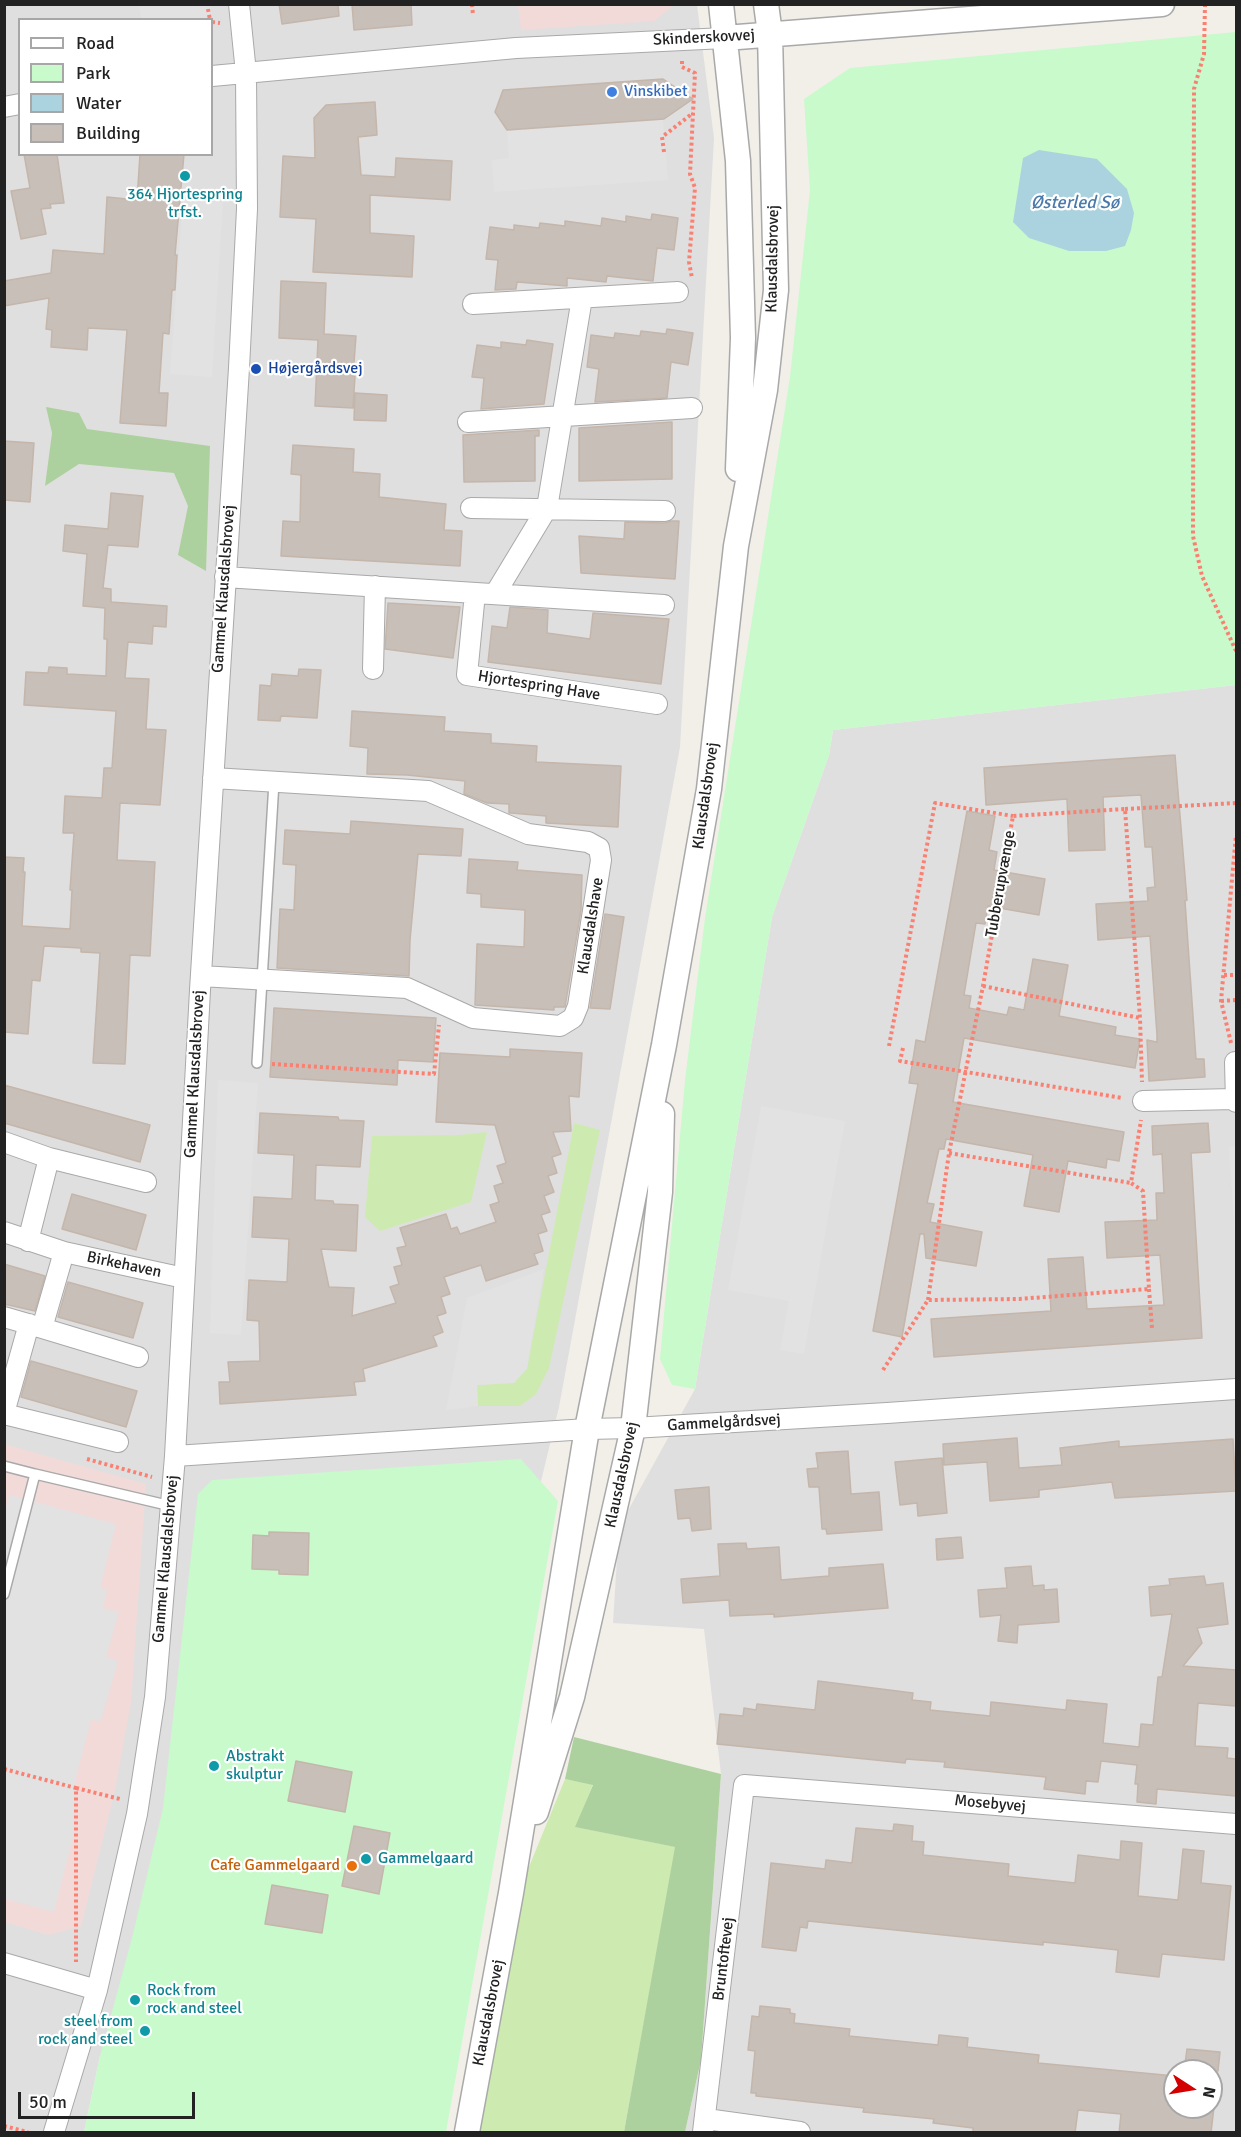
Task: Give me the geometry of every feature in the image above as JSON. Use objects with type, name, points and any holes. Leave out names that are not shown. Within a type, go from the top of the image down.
[{"type":"street","name":"Gammel Klausdalsbrovej","points":[[54,2133],[97,1990],[138,1803],[155,1697],[175,1456],[247,209],[246,73],[239,4]]},
{"type":"street","name":"Klausdalsbrovej","points":[[721,4],[738,161],[743,338],[736,546]]},
{"type":"street","name":"Klausdalsbrovej","points":[[466,2133],[511,1893],[587,1428],[664,1045],[709,789],[736,546],[765,390],[776,290],[770,34],[766,4]]},
{"type":"street","name":"Skinderskovvej","points":[[246,73],[516,48],[725,38],[1162,4]]},
{"type":"street","points":[[213,76],[246,73]]},
{"type":"street","points":[[472,304],[678,292]]},
{"type":"street","points":[[495,594],[547,508],[582,298]]},
{"type":"street","points":[[468,422],[692,408]]},
{"type":"street","points":[[471,508],[665,511]]},
{"type":"street","points":[[225,577],[664,605]]},
{"type":"street","points":[[373,669],[375,586]]},
{"type":"street","name":"Hjortespring Have","points":[[475,593],[467,675],[657,704]]},
{"type":"street","name":"Klausdalshave","points":[[201,976],[407,988],[473,1018],[560,1026],[573,1018],[578,1006],[601,860],[599,848],[588,842],[528,834],[428,791],[213,778]]},
{"type":"street","name":"Klausdalsbrovej","points":[[511,1893],[572,1697],[633,1428],[660,1192],[664,1045]]},
{"type":"street","points":[[1143,1101],[1236,1101],[1235,1062]]},
{"type":"street","points":[[4,1142],[49,1158],[146,1182]]},
{"type":"street","points":[[28,1241],[49,1158]]},
{"type":"street","name":"Birkehaven","points":[[4,1232],[64,1252],[184,1278]]},
{"type":"street","name":"Birkehaven","points":[[64,1252],[4,1414],[118,1442]]},
{"type":"street","points":[[4,1317],[138,1357]]},
{"type":"street","name":"Gammelgårdsvej","points":[[175,1456],[587,1428],[633,1428],[1236,1389]]},
{"type":"street","name":"Mosebyvej","points":[[744,1785],[1236,1824]]},
{"type":"street","name":"Bruntoftevej","points":[[704,2126],[744,1785]]},
{"type":"street","points":[[4,1963],[97,1990]]},
{"type":"street","points":[[704,2126],[800,2133]]},
{"type":"lane","points":[[257,1063],[274,782]]},
{"type":"lane","points":[[4,1466],[171,1506]]},
{"type":"lane","points":[[4,1594],[35,1474]]},
{"type":"path","points":[[472,4],[473,15]]},
{"type":"path","points":[[1205,4],[1204,54],[1194,89],[1193,536],[1202,576],[1236,651]]},
{"type":"path","points":[[208,9],[210,18]]},
{"type":"path","points":[[678,292],[689,292],[693,274],[689,262],[695,188],[690,174],[695,73],[682,67],[680,40]]},
{"type":"path","points":[[664,152],[662,137],[693,113]]},
{"type":"path","points":[[889,1046],[935,803],[1012,816]]},
{"type":"path","name":"Tubberupvænge","points":[[928,1300],[949,1153],[983,986],[1012,816],[1236,803]]},
{"type":"path","points":[[1125,809],[1140,1018],[1143,1101],[1131,1183]]},
{"type":"path","points":[[1235,1062],[1221,1001],[1236,835]]},
{"type":"path","points":[[1224,975],[1236,975]]},
{"type":"path","points":[[983,986],[1140,1018]]},
{"type":"path","points":[[1221,1001],[1236,1000]]},
{"type":"path","points":[[257,1063],[434,1074],[442,1004]]},
{"type":"path","points":[[903,1048],[900,1061],[1143,1101]]},
{"type":"path","points":[[949,1153],[1131,1183],[1143,1191],[1152,1328]]},
{"type":"path","points":[[883,1370],[928,1300],[1019,1299],[1149,1289]]},
{"type":"path","points":[[4,1768],[138,1803]]},
{"type":"path","points":[[76,1788],[76,1984]]},
{"type":"path","points":[[4,2126],[28,2133]]},
{"type":"shaded area","points":[[5,5],[697,5],[714,138],[680,747],[559,1407],[419,1984],[100,2056],[84,2132],[5,2132]]},
{"type":"shaded area","points":[[139,5],[211,5],[212,18],[141,18]]},
{"type":"shaded area","points":[[518,5],[674,5],[654,21],[521,30]]},
{"type":"shaded area","points":[[663,120],[668,180],[494,192],[492,160],[509,158],[507,131]]},
{"type":"shaded area","points":[[183,200],[223,202],[212,377],[170,374]]},
{"type":"shaded area","points":[[1236,685],[1236,2132],[685,2132],[701,2060],[721,1774],[704,1629],[613,1623],[619,1527],[695,1389],[772,917],[829,755],[833,730]]},
{"type":"shaded area","points":[[218,1080],[258,1083],[241,1335],[210,1333]]},
{"type":"shaded area","points":[[761,1106],[845,1121],[804,1354],[780,1350],[789,1301],[728,1290]]},
{"type":"shaded area","points":[[1236,1146],[1236,1256],[1229,1147]]},
{"type":"shaded area","points":[[544,1269],[527,1369],[514,1383],[477,1385],[478,1406],[446,1410],[467,1298]]},
{"type":"shaded area","points":[[4,1444],[146,1484],[131,1702],[115,1790],[81,1926],[48,1935],[5,1922]]},
{"type":"shaded area","points":[[10,1495],[116,1524],[100,1588],[107,1590],[103,1608],[119,1612],[106,1657],[118,1661],[101,1721],[91,1720],[76,1777],[73,1836],[54,1912],[5,1899],[4,1513]]},
{"type":"green space","points":[[1236,32],[1236,685],[833,730],[829,755],[772,917],[695,1389],[672,1385],[660,1359],[685,1080],[705,918],[790,377],[810,190],[804,99],[850,68]]},
{"type":"green space","points":[[46,407],[79,413],[87,429],[210,446],[206,571],[178,555],[188,506],[174,473],[79,464],[45,486],[52,433]]},
{"type":"green space","points":[[574,1123],[600,1130],[549,1368],[536,1394],[520,1406],[478,1406],[477,1385],[514,1383],[527,1368]]},
{"type":"green space","points":[[487,1132],[471,1202],[380,1231],[365,1217],[372,1136],[460,1135]]},
{"type":"green space","points":[[521,1459],[558,1501],[446,2132],[84,2132],[100,2056],[132,1938],[163,1808],[198,1494],[212,1480]]},
{"type":"green space","points":[[574,1737],[721,1774],[701,2060],[685,2132],[624,2132],[675,1847],[575,1827],[593,1785],[565,1779]]},
{"type":"green space","points":[[565,1779],[593,1784],[576,1827],[676,1847],[624,2132],[477,2132],[524,1879]]},
{"type":"water","name":"Østerled Sø","points":[[1039,150],[1097,159],[1127,189],[1134,213],[1125,246],[1106,251],[1069,251],[1029,238],[1013,222],[1023,158]]},
{"type":"building","points":[[279,4],[338,4],[339,16],[282,24]]},
{"type":"building","points":[[352,4],[411,4],[412,25],[354,30]]},
{"type":"building","points":[[663,79],[693,99],[664,119],[507,130],[495,112],[503,90]]},
{"type":"building","points":[[375,102],[377,135],[358,137],[361,175],[395,177],[396,158],[452,161],[450,200],[370,195],[370,233],[414,236],[412,277],[313,272],[316,219],[280,217],[283,156],[315,158],[314,118],[326,105]]},
{"type":"building","points":[[24,156],[57,156],[64,203],[50,204],[51,208],[41,209],[46,234],[21,239],[11,191],[30,188]]},
{"type":"building","points":[[140,156],[184,156],[175,255],[177,255],[175,290],[172,290],[169,334],[163,333],[159,393],[168,393],[166,426],[120,423],[127,330],[88,328],[87,350],[51,347],[52,330],[46,329],[49,298],[4,306],[4,281],[51,273],[53,250],[104,254],[107,197],[137,200]]},
{"type":"building","points":[[652,214],[678,218],[674,250],[657,248],[653,281],[607,276],[606,282],[567,278],[567,286],[517,282],[516,289],[495,290],[498,260],[486,259],[490,227],[514,230],[514,225],[539,228],[540,223],[565,226],[565,221],[601,226],[602,218],[626,222],[626,216],[651,220]]},
{"type":"building","points":[[281,281],[326,283],[324,334],[356,336],[353,408],[315,406],[318,340],[279,338]]},
{"type":"building","points":[[667,329],[693,333],[688,365],[671,362],[667,398],[595,402],[599,369],[587,367],[591,335],[614,338],[615,333],[640,336],[641,331],[666,334]]},
{"type":"building","points":[[527,340],[553,344],[544,404],[481,409],[484,378],[472,377],[477,345],[501,348],[501,342],[526,345]]},
{"type":"building","points":[[355,393],[387,395],[386,421],[354,420]]},
{"type":"building","points":[[672,422],[672,479],[579,481],[579,428]]},
{"type":"building","points":[[539,430],[539,436],[535,436],[535,481],[464,482],[463,435]]},
{"type":"building","points":[[4,441],[34,443],[30,502],[4,500]]},
{"type":"building","points":[[293,445],[354,449],[353,472],[380,474],[379,497],[446,504],[444,530],[462,531],[460,566],[281,556],[283,521],[300,522],[301,475],[291,474]]},
{"type":"building","points":[[111,493],[143,496],[138,547],[108,545],[103,588],[111,589],[111,602],[167,606],[166,627],[153,626],[152,644],[128,642],[125,678],[149,679],[146,729],[166,730],[160,805],[120,803],[117,860],[155,862],[150,956],[130,955],[125,1064],[93,1063],[100,953],[81,952],[81,948],[44,946],[40,981],[32,980],[28,1034],[4,1032],[4,857],[24,858],[22,926],[70,929],[74,833],[63,833],[65,796],[102,798],[104,768],[112,768],[116,711],[24,705],[26,672],[48,673],[49,667],[67,668],[67,674],[106,676],[105,608],[83,606],[87,554],[63,551],[65,525],[108,529]]},
{"type":"building","points":[[679,521],[675,579],[581,573],[579,536],[624,539],[625,522],[665,523]]},
{"type":"building","points":[[388,603],[460,607],[453,658],[385,649]]},
{"type":"building","points":[[510,607],[548,610],[547,633],[590,639],[593,613],[669,619],[661,684],[488,662],[492,626],[507,628]]},
{"type":"building","points":[[299,669],[321,670],[317,718],[281,716],[280,721],[258,720],[260,685],[271,686],[272,674],[298,676]]},
{"type":"building","points":[[352,711],[445,717],[444,731],[491,734],[491,743],[537,746],[536,762],[621,766],[618,827],[546,823],[546,816],[509,813],[509,804],[487,803],[464,794],[465,781],[407,775],[367,774],[368,748],[350,746]]},
{"type":"building","points":[[1175,755],[1187,900],[1185,901],[1196,1059],[1204,1059],[1205,1077],[1149,1081],[1147,1040],[1157,1042],[1150,936],[1098,940],[1096,904],[1148,901],[1147,888],[1155,887],[1152,847],[1145,847],[1141,795],[1103,797],[1105,850],[1069,851],[1067,799],[986,805],[984,768]]},
{"type":"building","points":[[967,811],[995,816],[989,850],[997,852],[994,870],[1045,879],[1039,915],[988,906],[985,924],[976,923],[964,995],[971,996],[969,1008],[1007,1015],[1009,1007],[1024,1010],[1033,959],[1068,965],[1059,1016],[1116,1027],[1115,1035],[1140,1039],[1135,1068],[964,1038],[953,1102],[1124,1132],[1119,1161],[1107,1159],[1106,1168],[1068,1161],[1059,1212],[1024,1206],[1033,1155],[946,1139],[944,1149],[939,1149],[927,1203],[934,1204],[930,1222],[982,1232],[976,1266],[926,1258],[924,1234],[920,1234],[902,1337],[873,1331],[918,1084],[909,1083],[916,1040],[925,1042]]},
{"type":"building","points":[[351,821],[463,829],[461,856],[418,854],[409,976],[277,968],[280,909],[294,910],[296,865],[283,864],[285,830],[350,834]]},
{"type":"building","points":[[469,859],[518,862],[517,870],[582,875],[581,910],[565,1007],[554,1007],[554,1010],[475,1005],[477,944],[524,947],[525,910],[481,907],[481,894],[467,893]]},
{"type":"building","points":[[605,914],[624,917],[610,1009],[590,1008]]},
{"type":"building","points":[[274,1008],[436,1018],[433,1062],[398,1060],[397,1085],[270,1077]]},
{"type":"building","points":[[510,1049],[582,1053],[579,1097],[569,1096],[571,1131],[553,1132],[561,1154],[552,1157],[557,1173],[548,1176],[554,1192],[544,1196],[550,1212],[541,1215],[547,1231],[538,1234],[543,1251],[534,1254],[538,1264],[486,1281],[481,1265],[444,1277],[450,1294],[441,1297],[446,1313],[437,1316],[443,1332],[433,1336],[437,1346],[363,1369],[365,1381],[354,1382],[356,1395],[220,1404],[219,1382],[230,1382],[228,1362],[260,1361],[259,1321],[247,1320],[249,1280],[287,1282],[289,1239],[252,1237],[254,1197],[292,1199],[294,1155],[258,1153],[260,1113],[338,1117],[339,1120],[364,1121],[360,1167],[316,1165],[315,1200],[358,1205],[356,1251],[321,1249],[329,1287],[354,1288],[352,1316],[396,1303],[390,1287],[399,1284],[394,1267],[402,1265],[397,1248],[406,1246],[400,1228],[446,1214],[451,1229],[457,1227],[460,1234],[496,1222],[490,1205],[499,1202],[494,1186],[503,1183],[497,1166],[506,1163],[495,1125],[436,1122],[440,1053],[510,1057]]},
{"type":"building","points":[[4,1085],[150,1125],[140,1162],[4,1123]]},
{"type":"building","points":[[1208,1123],[1210,1152],[1191,1153],[1202,1338],[934,1357],[931,1319],[1051,1311],[1048,1259],[1083,1257],[1087,1309],[1164,1305],[1160,1255],[1107,1258],[1105,1222],[1157,1220],[1156,1193],[1164,1193],[1162,1154],[1153,1155],[1152,1126]]},
{"type":"building","points":[[72,1194],[146,1215],[136,1250],[62,1229]]},
{"type":"building","points":[[4,1264],[45,1276],[35,1311],[4,1304]]},
{"type":"building","points":[[68,1282],[143,1303],[133,1338],[58,1317]]},
{"type":"building","points":[[31,1361],[137,1391],[126,1427],[21,1397]]},
{"type":"building","points":[[1017,1438],[1019,1468],[1062,1465],[1060,1448],[1119,1441],[1119,1447],[1233,1439],[1236,1491],[1115,1498],[1112,1482],[1039,1490],[1039,1497],[990,1501],[987,1462],[944,1465],[943,1444]]},
{"type":"building","points":[[848,1451],[851,1494],[879,1492],[882,1530],[827,1534],[826,1529],[822,1529],[819,1487],[809,1487],[807,1469],[818,1468],[816,1453]]},
{"type":"building","points":[[942,1458],[947,1513],[918,1516],[917,1503],[900,1505],[895,1462]]},
{"type":"building","points":[[709,1487],[711,1529],[692,1531],[690,1518],[678,1519],[675,1490]]},
{"type":"building","points":[[269,1532],[309,1533],[308,1575],[279,1574],[279,1570],[252,1569],[253,1535],[269,1536]]},
{"type":"building","points":[[961,1537],[963,1558],[937,1560],[936,1539]]},
{"type":"building","points":[[746,1543],[747,1549],[779,1547],[781,1580],[829,1576],[829,1568],[883,1564],[888,1608],[774,1617],[774,1614],[730,1616],[729,1600],[683,1603],[681,1579],[720,1576],[718,1544]]},
{"type":"building","points":[[1031,1566],[1033,1586],[1044,1585],[1044,1590],[1057,1589],[1059,1622],[1018,1625],[1017,1643],[998,1641],[1001,1615],[980,1617],[978,1590],[1007,1588],[1005,1568]]},
{"type":"building","points":[[1204,1576],[1206,1585],[1223,1583],[1228,1624],[1197,1628],[1202,1643],[1183,1666],[1236,1670],[1236,1706],[1198,1703],[1195,1746],[1228,1748],[1227,1758],[1236,1759],[1236,1796],[1157,1789],[1156,1804],[1137,1802],[1138,1784],[1135,1784],[1137,1765],[1101,1761],[1098,1782],[1086,1781],[1085,1794],[1044,1789],[1046,1777],[944,1767],[945,1762],[906,1759],[905,1763],[717,1744],[720,1714],[743,1716],[744,1708],[756,1710],[757,1704],[815,1710],[818,1681],[913,1693],[912,1700],[931,1702],[930,1710],[990,1716],[991,1702],[1066,1710],[1067,1700],[1107,1704],[1103,1743],[1139,1747],[1141,1724],[1153,1725],[1158,1677],[1162,1677],[1172,1614],[1151,1616],[1149,1587],[1170,1585],[1169,1579]]},
{"type":"building","points":[[296,1761],[352,1772],[345,1812],[288,1801]]},
{"type":"building","points":[[894,1824],[913,1826],[912,1841],[924,1842],[923,1855],[1009,1864],[1008,1876],[1075,1883],[1078,1855],[1120,1860],[1121,1841],[1142,1843],[1138,1896],[1178,1900],[1183,1849],[1204,1851],[1201,1883],[1231,1886],[1224,1960],[1162,1954],[1159,1977],[1116,1972],[1118,1950],[1043,1942],[1043,1945],[808,1921],[807,1928],[800,1927],[796,1951],[762,1947],[771,1863],[825,1869],[826,1860],[852,1863],[856,1828],[893,1831]]},
{"type":"building","name":"Gammelgaard","points":[[354,1826],[390,1833],[379,1894],[342,1886]]},
{"type":"building","points":[[272,1885],[328,1895],[322,1933],[265,1924]]},
{"type":"building","points":[[760,2006],[790,2009],[790,2013],[795,2014],[794,2023],[850,2029],[849,2036],[938,2045],[939,2035],[968,2038],[967,2047],[1039,2055],[1038,2063],[1163,2075],[1163,2119],[1213,2119],[1211,2133],[1119,2133],[1121,2114],[1078,2110],[1075,2133],[973,2133],[973,2128],[933,2123],[934,2119],[863,2112],[864,2108],[756,2096],[756,2093],[751,2093],[755,2051],[748,2050],[752,2016],[759,2017]]},
{"type":"building","points":[[1187,2049],[1220,2052],[1219,2059],[1186,2059]]},
{"type":"place","name":"Vinskibet","points":[[612,92]]},
{"type":"place","name":"364 Hjortespring trfst.","points":[[185,176]]},
{"type":"place","name":"Højergårdsvej","points":[[256,369]]},
{"type":"place","name":"Abstrakt skulptur","points":[[214,1766]]},
{"type":"place","name":"Gammelgaard","points":[[366,1859]]},
{"type":"place","name":"Cafe Gammelgaard","points":[[352,1866]]},
{"type":"place","name":"Rock from rock and steel","points":[[135,2000]]},
{"type":"place","name":"steel from rock and steel","points":[[145,2031]]}]
